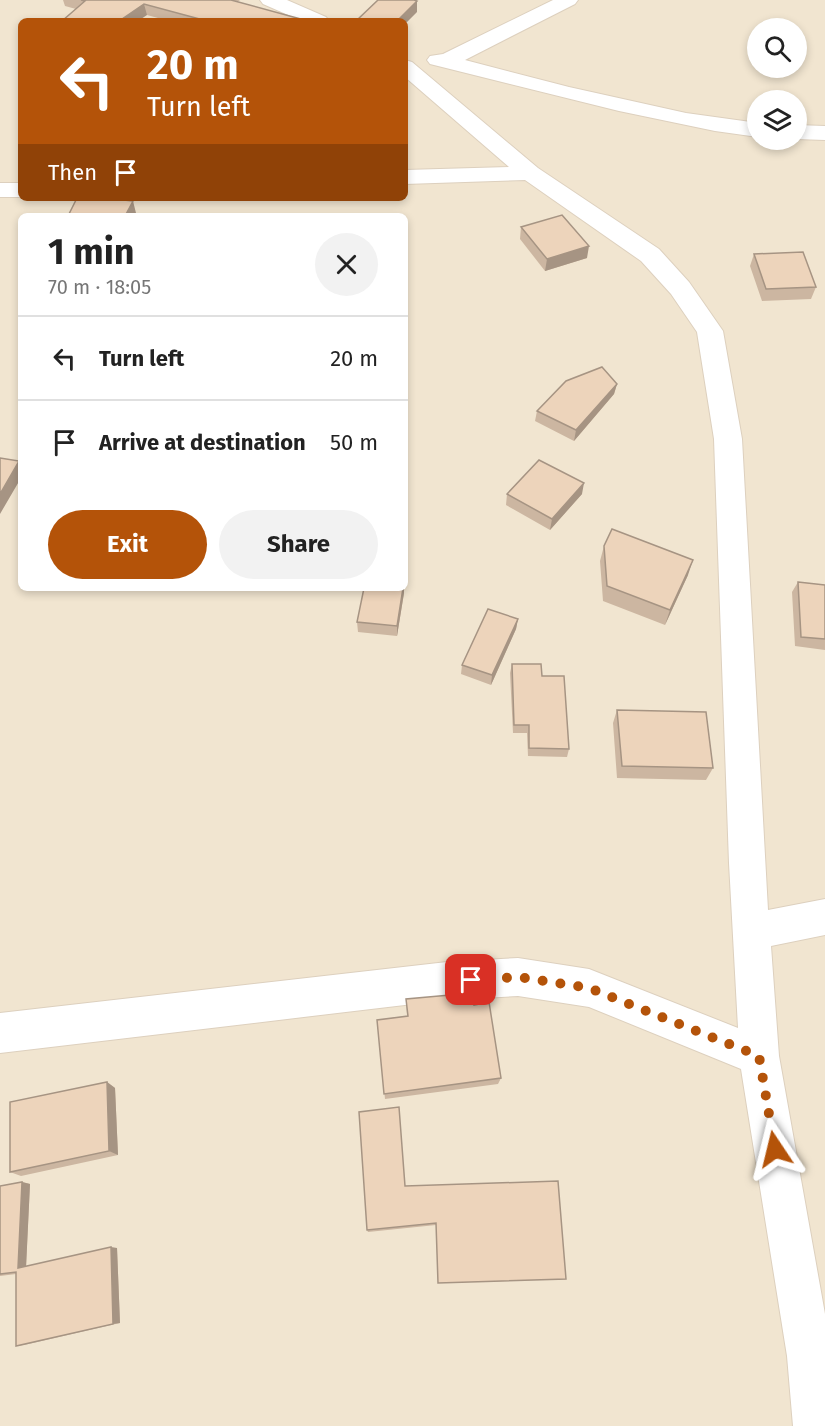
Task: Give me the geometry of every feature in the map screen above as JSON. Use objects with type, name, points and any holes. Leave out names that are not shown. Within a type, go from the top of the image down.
[{"type":"street","points":[[270,0],[312,18]]},
{"type":"street","points":[[446,61],[568,0]]},
{"type":"street","points":[[408,56],[446,61],[574,95],[683,118],[747,128]]},
{"type":"street","points":[[408,69],[530,173],[650,255],[680,288],[710,332],[728,439],[759,1056],[810,1356],[816,1426]]},
{"type":"street","points":[[807,132],[825,133]]},
{"type":"street","points":[[408,177],[530,173]]},
{"type":"street","points":[[0,190],[18,190]]},
{"type":"street","points":[[751,932],[825,917]]},
{"type":"street","points":[[0,1033],[447,981],[518,977],[589,988],[759,1056]]},
{"type":"shaded area","points":[[0,0],[825,0],[825,1426],[0,1426]]},
{"type":"building","points":[[81,0],[231,0],[297,18],[196,18],[144,4],[123,18],[65,18],[85,1]]},
{"type":"building","points":[[378,0],[417,1],[400,18],[359,18]]},
{"type":"building","points":[[76,201],[133,201],[127,213],[70,213]]},
{"type":"building","points":[[562,215],[589,246],[547,259],[521,227]]},
{"type":"building","points":[[803,252],[816,287],[766,289],[754,254]]},
{"type":"building","points":[[602,367],[617,384],[576,430],[537,411],[566,381]]},
{"type":"building","points":[[0,458],[18,461],[18,463],[0,494]]},
{"type":"building","points":[[539,460],[584,483],[552,519],[507,494]]},
{"type":"building","points":[[612,529],[693,560],[670,610],[607,586],[604,546]]},
{"type":"building","points":[[798,582],[825,585],[825,639],[801,637]]},
{"type":"building","points":[[363,591],[403,591],[397,626],[357,622]]},
{"type":"building","points":[[488,609],[518,619],[492,675],[462,665]]},
{"type":"building","points":[[512,664],[541,664],[542,676],[564,676],[569,749],[529,748],[529,725],[514,725]]},
{"type":"building","points":[[617,710],[706,712],[713,768],[622,766]]},
{"type":"building","points":[[472,993],[474,1005],[489,1002],[501,1078],[384,1094],[377,1020],[408,1016],[406,999]]},
{"type":"building","points":[[107,1082],[109,1151],[10,1172],[10,1102]]},
{"type":"building","points":[[399,1107],[405,1186],[558,1181],[566,1279],[438,1283],[436,1223],[367,1230],[359,1112]]},
{"type":"building","points":[[22,1182],[18,1268],[111,1247],[113,1324],[16,1346],[16,1272],[0,1274],[0,1186]]},
{"type":"route","points":[[471,980],[518,977],[589,988],[759,1056],[775,1149]]}]
